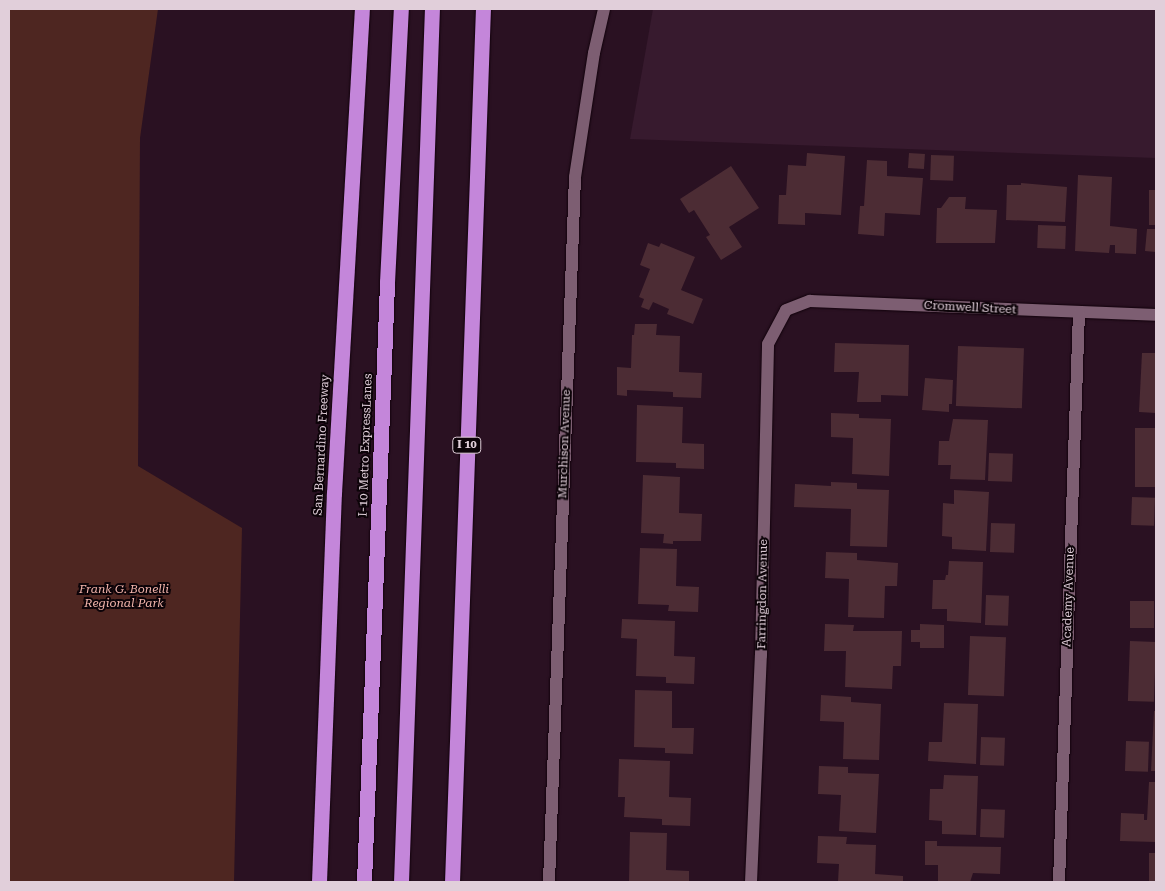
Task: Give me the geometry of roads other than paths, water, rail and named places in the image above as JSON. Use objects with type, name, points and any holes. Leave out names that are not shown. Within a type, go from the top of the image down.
[{"type":"highway","name":"San Bernardino Freeway","points":[[319,882],[334,493],[362,9]]},
{"type":"highway","name":"I-10 Metro ExpressLanes","points":[[364,882],[387,282],[402,9]]},
{"type":"highway","points":[[401,882],[432,9]]},
{"type":"highway","name":"I 10","points":[[452,882],[483,9]]},
{"type":"street","name":"Murchison Avenue","points":[[549,882],[575,177],[594,53],[604,9]]},
{"type":"street","name":"Cromwell Street","points":[[786,310],[810,301],[1156,315]]},
{"type":"street","name":"Farringdon Avenue","points":[[751,882],[762,655],[768,344],[786,310]]},
{"type":"street","name":"Academy Avenue","points":[[1060,882],[1079,312]]},
{"type":"park label","name":"Frank G. Bonelli Regional Park","points":[[124,597]]}]
